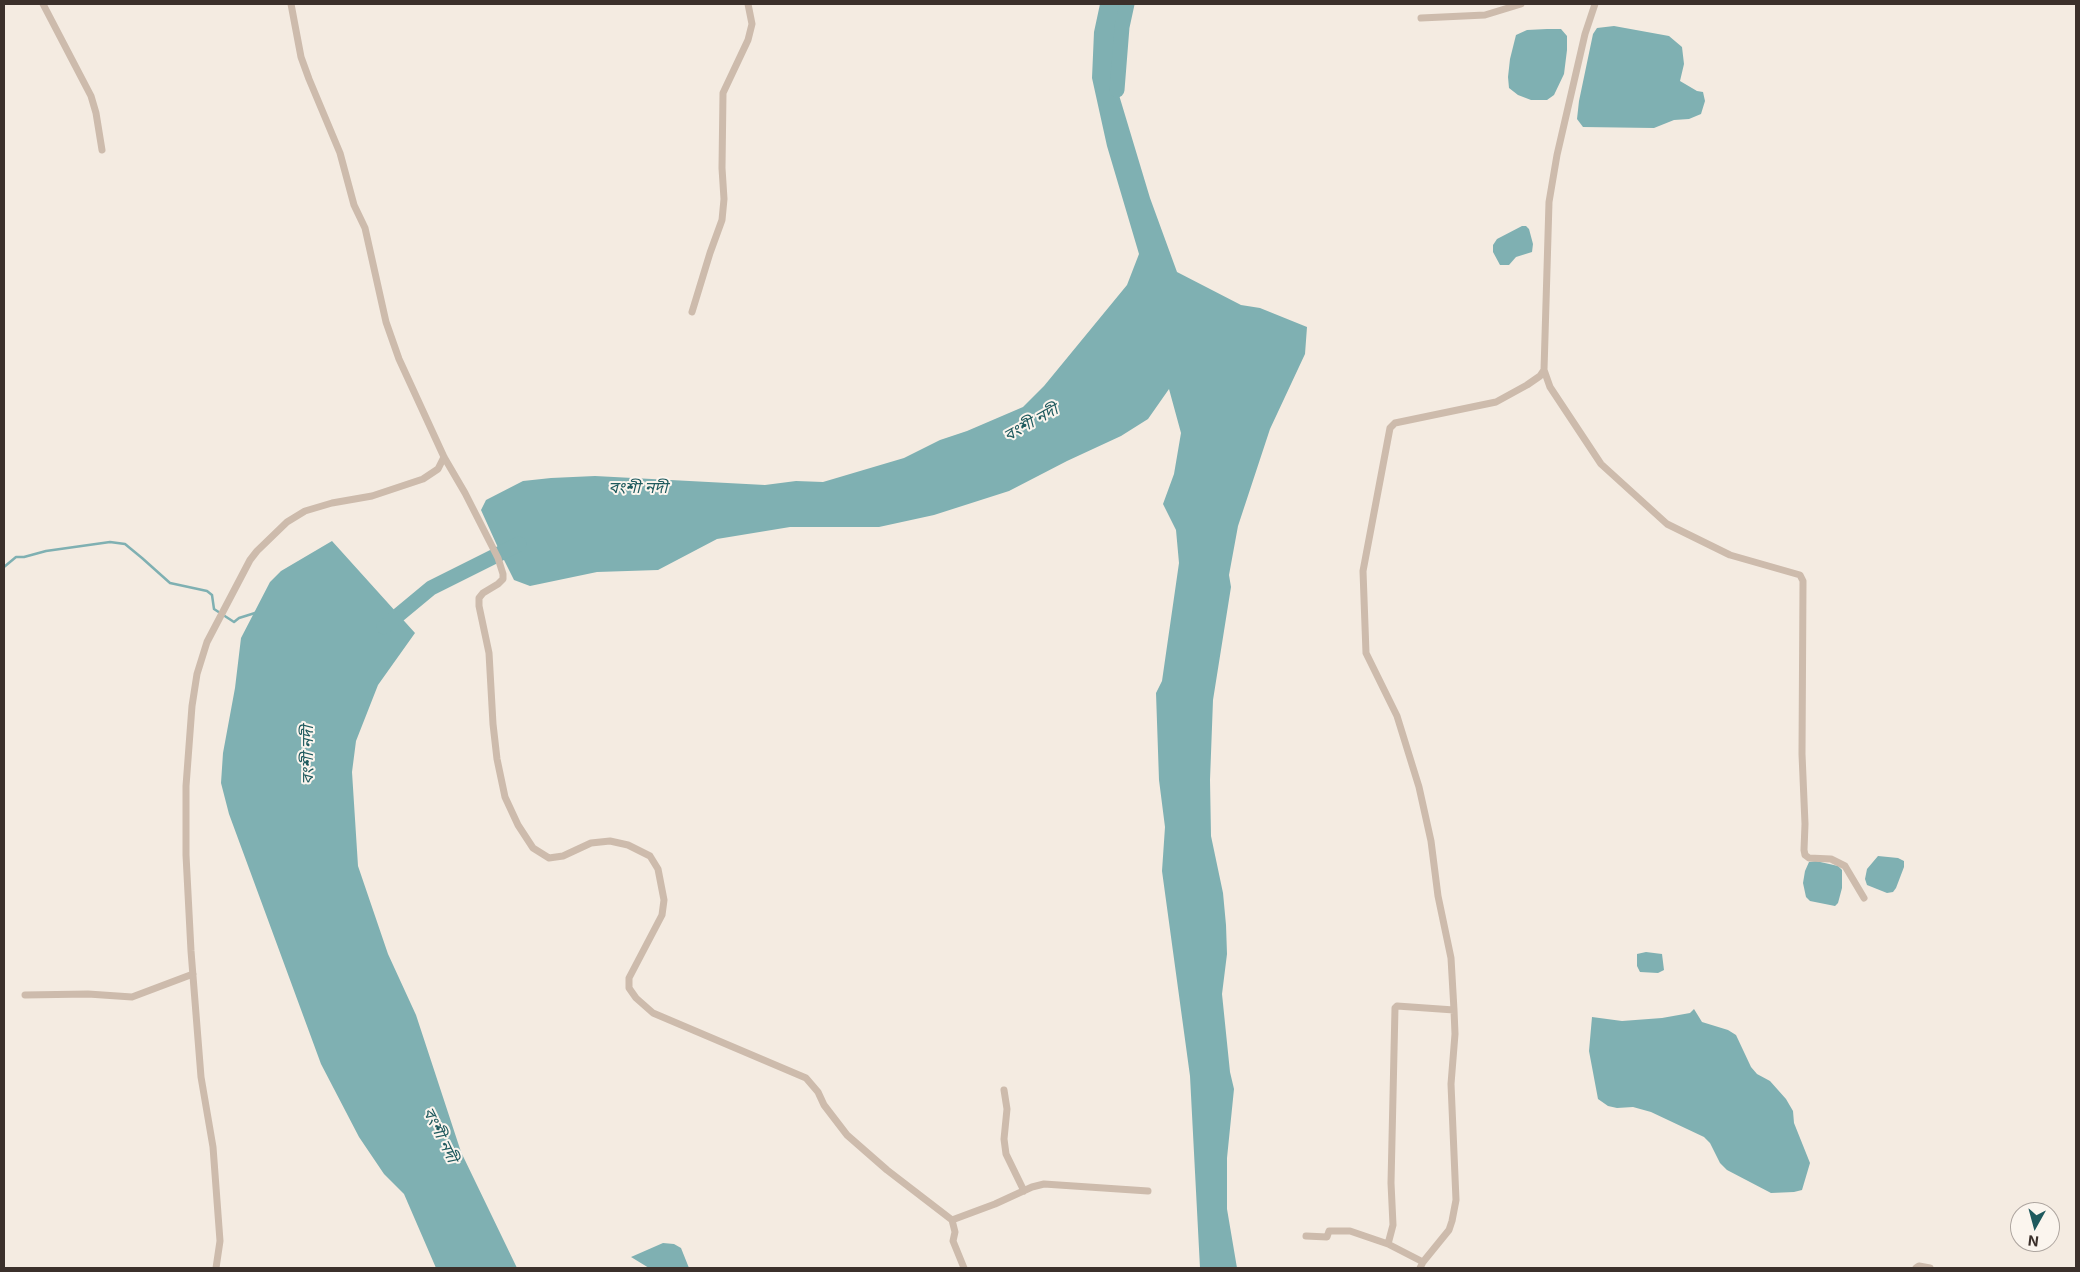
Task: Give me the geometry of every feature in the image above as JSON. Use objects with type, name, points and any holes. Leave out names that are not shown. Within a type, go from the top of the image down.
[{"type":"street","points":[[43,4],[91,96],[96,113],[102,150]]},
{"type":"street","points":[[291,4],[304,64],[340,152],[354,205],[365,228],[386,322],[407,379],[444,457],[465,493],[498,558],[503,579],[479,598],[489,653],[493,724],[505,797],[518,825],[533,848],[548,858],[563,856],[591,843],[610,841],[628,845],[650,856],[658,869],[664,900],[662,915],[629,978],[629,988],[636,998],[654,1013],[806,1078],[818,1092],[824,1105],[847,1135],[887,1170],[952,1220],[955,1232],[953,1241],[964,1268]]},
{"type":"street","points":[[692,312],[722,220],[724,200],[722,150],[723,93],[748,40],[752,24],[748,4]]},
{"type":"street","points":[[1420,18],[1486,16],[1521,4]]},
{"type":"street","points":[[1595,4],[1585,34],[1557,155],[1549,202],[1544,370],[1550,386],[1601,464],[1667,524],[1730,555],[1800,575],[1803,581],[1802,754],[1805,824],[1804,850],[1805,855],[1809,858],[1831,859],[1845,866],[1864,898]]},
{"type":"street","points":[[1306,1236],[1326,1237],[1329,1231],[1350,1230],[1388,1244],[1421,1265],[1449,1230],[1452,1221],[1456,1200],[1450,1084],[1455,1034],[1449,949],[1438,896],[1431,841],[1419,787],[1397,716],[1366,654],[1363,571],[1390,428],[1395,423],[1496,402],[1528,385],[1540,376],[1544,370]]},
{"type":"street","points":[[216,1268],[220,1241],[213,1147],[201,1077],[186,855],[186,786],[192,706],[197,674],[207,642],[250,560],[287,522],[305,511],[332,503],[372,496],[424,479],[438,469],[444,457]]},
{"type":"street","points":[[24,995],[88,994],[132,997],[193,974]]},
{"type":"street","points":[[1388,1244],[1393,1225],[1390,1183],[1395,1008],[1397,1006],[1454,1010]]},
{"type":"street","points":[[1004,1090],[1007,1109],[1004,1139],[1006,1154],[1024,1191]]},
{"type":"street","points":[[952,1220],[1044,1184],[1148,1191]]},
{"type":"street","points":[[1916,1268],[1919,1266],[1930,1268]]},
{"type":"water","points":[[1100,4],[1125,4],[1117,44],[1119,95],[1150,198],[1177,272],[1241,305],[1260,308],[1307,327],[1305,354],[1270,429],[1238,526],[1229,575],[1231,587],[1213,700],[1210,780],[1211,836],[1223,893],[1226,925],[1227,954],[1222,994],[1230,1072],[1234,1089],[1227,1158],[1227,1209],[1237,1268],[1200,1268],[1190,1076],[1162,871],[1165,827],[1159,780],[1156,693],[1162,681],[1179,563],[1176,530],[1163,504],[1174,474],[1181,433],[1169,389],[1148,419],[1121,436],[1009,491],[934,515],[879,527],[790,527],[717,539],[658,570],[597,572],[530,586],[514,580],[481,510],[486,500],[523,481],[551,478],[595,476],[765,485],[796,481],[823,482],[904,458],[940,440],[967,431],[1023,407],[1044,386],[1127,285],[1139,254],[1107,146],[1092,78],[1094,32]]},
{"type":"water","points":[[1614,26],[1669,36],[1682,47],[1684,64],[1680,81],[1697,91],[1703,92],[1705,101],[1701,114],[1689,119],[1674,120],[1654,128],[1583,127],[1577,119],[1593,34],[1597,28]]},
{"type":"water","points":[[1561,29],[1567,36],[1564,74],[1554,95],[1547,100],[1531,100],[1518,95],[1509,88],[1510,59],[1516,35],[1527,30]]},
{"type":"water","points":[[1522,226],[1526,226],[1529,229],[1533,244],[1532,252],[1516,257],[1509,265],[1500,265],[1493,252],[1493,245],[1497,239]]},
{"type":"water","points":[[332,541],[415,633],[378,685],[356,741],[352,772],[358,866],[388,954],[416,1015],[461,1152],[517,1268],[436,1268],[404,1194],[384,1174],[359,1137],[321,1064],[229,814],[221,783],[223,753],[235,688],[241,638],[270,582],[281,571]]},
{"type":"water","points":[[1878,856],[1898,858],[1904,861],[1904,867],[1893,892],[1887,893],[1867,885],[1865,879],[1867,869]]},
{"type":"water","points":[[1816,861],[1838,866],[1842,870],[1842,888],[1838,903],[1835,906],[1810,901],[1806,897],[1803,883],[1805,871],[1809,862]]},
{"type":"water","points":[[1646,952],[1662,954],[1664,970],[1658,973],[1640,972],[1637,966],[1637,954]]},
{"type":"water","points":[[1694,1009],[1702,1022],[1728,1030],[1736,1035],[1751,1067],[1757,1074],[1770,1081],[1786,1099],[1793,1111],[1794,1123],[1810,1163],[1802,1190],[1771,1193],[1727,1170],[1720,1163],[1710,1143],[1704,1137],[1651,1112],[1633,1107],[1617,1108],[1608,1106],[1598,1099],[1589,1051],[1592,1017],[1622,1021],[1662,1018],[1690,1013]]},
{"type":"water","points":[[663,1243],[674,1244],[681,1248],[689,1268],[649,1268],[631,1257]]},
{"type":"waterway","name":"বংশী নদী","points":[[1117,90],[1122,27],[1127,4]]},
{"type":"waterway","points":[[4,567],[16,557],[24,557],[46,551],[110,542],[125,544],[170,583],[207,591],[212,595],[214,609],[234,622],[239,618],[255,613]]},
{"type":"waterway","name":"বংশী নদী","points":[[384,627],[431,588],[519,544]]}]
